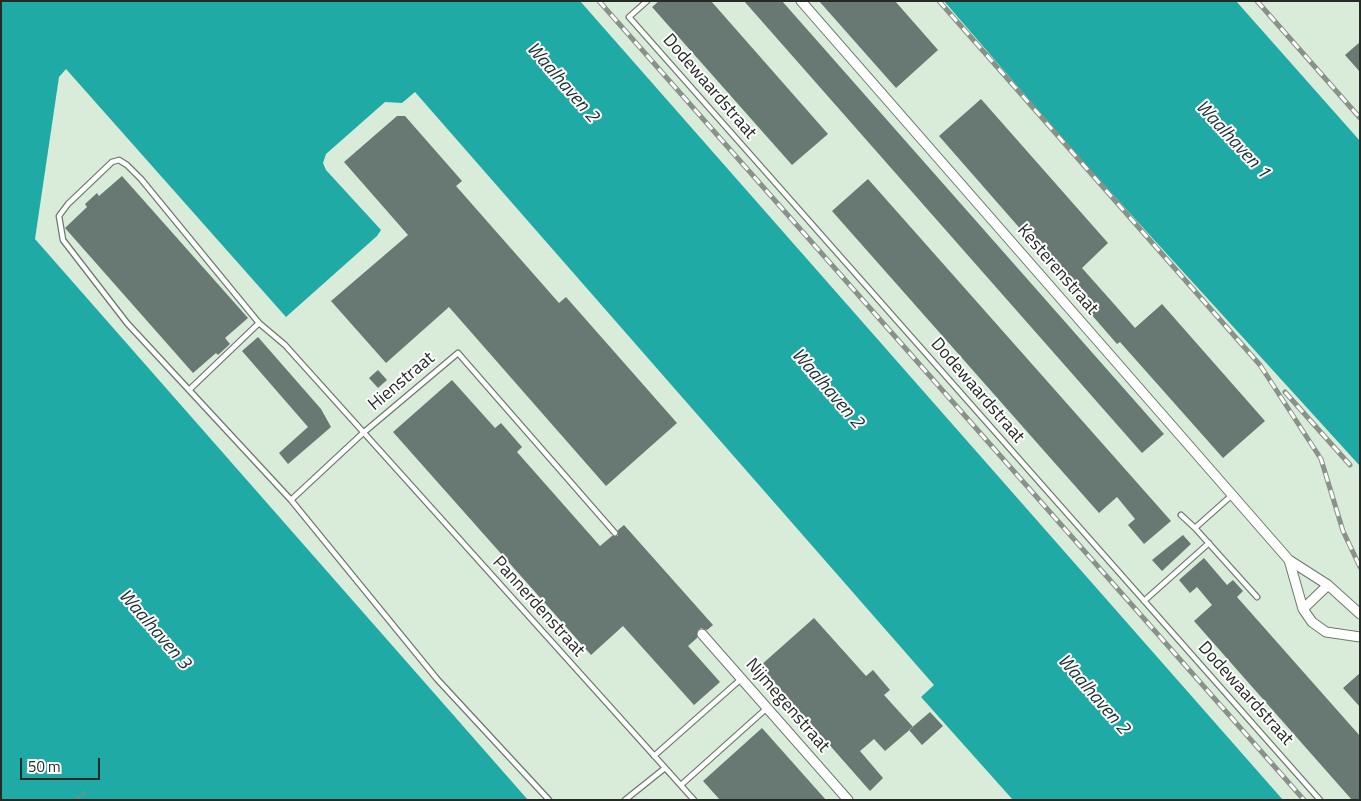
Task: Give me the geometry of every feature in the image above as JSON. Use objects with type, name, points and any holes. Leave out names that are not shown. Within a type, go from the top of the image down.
[{"type":"street","name":"Kesterenstraat","points":[[800,1],[1289,560],[1328,585],[1360,614]]},
{"type":"street","name":"Kesterenstraat","points":[[1289,560],[1303,608],[1312,622],[1326,632],[1360,637]]},
{"type":"street","points":[[1303,608],[1328,585]]},
{"type":"street","name":"Nijmegenstraat","points":[[702,634],[848,800]]},
{"type":"lane","name":"Dodewaardstraat","points":[[647,1],[629,17],[1320,800]]},
{"type":"lane","name":"Pannerdenstraat","points":[[190,390],[127,323],[63,240],[59,216],[68,204],[112,162],[119,160],[141,179],[259,323],[285,345],[694,800]]},
{"type":"lane","points":[[259,323],[190,390],[291,500],[437,679],[549,800]]},
{"type":"lane","name":"Hienstraat","points":[[291,500],[363,433],[458,353],[615,533]]},
{"type":"lane","points":[[1195,528],[1232,495]]},
{"type":"lane","points":[[1181,515],[1209,543],[1257,597]]},
{"type":"lane","points":[[1144,601],[1209,543]]},
{"type":"lane","points":[[654,756],[741,679]]},
{"type":"lane","points":[[681,785],[767,708]]},
{"type":"lane","points":[[625,800],[665,768]]},
{"type":"path","points":[[76,800],[86,791]]},
{"type":"shaded area","points":[[565,1],[971,1],[1360,446],[1360,800],[1262,800]]},
{"type":"shaded area","points":[[1222,1],[1360,1],[1360,158]]},
{"type":"shaded area","points":[[53,63],[303,165],[406,70],[1042,800],[510,800],[23,251]]},
{"type":"water","points":[[1,1],[580,1],[1283,800],[1013,800],[921,697],[934,685],[415,92],[402,103],[385,102],[326,154],[323,163],[326,170],[381,230],[377,236],[286,317],[66,69],[59,77],[35,239],[528,800],[1,800]]},
{"type":"water","name":"Waalhaven 1","points":[[944,1],[1236,1],[1360,141],[1360,466],[1075,153]]},
{"type":"building","points":[[659,1],[711,1],[828,134],[792,165],[652,7]]},
{"type":"building","points":[[744,1],[782,1],[1164,434],[1142,453]]},
{"type":"building","points":[[819,1],[895,1],[938,50],[896,88]]},
{"type":"building","points":[[1360,42],[1360,72],[1345,55]]},
{"type":"building","points":[[981,99],[1108,243],[1082,268],[1135,328],[1162,304],[1265,421],[1223,458],[1120,342],[1117,344],[1064,283],[1066,281],[939,136]]},
{"type":"building","points":[[397,116],[405,116],[462,181],[456,186],[559,303],[566,297],[677,423],[606,486],[449,307],[386,363],[331,301],[408,235],[344,162]]},
{"type":"building","points":[[122,176],[248,318],[225,338],[230,344],[218,355],[216,353],[193,373],[65,228],[87,207],[85,204],[97,193],[99,196]]},
{"type":"building","points":[[868,179],[1171,521],[1144,544],[1128,525],[1135,519],[1117,497],[1099,513],[832,211]]},
{"type":"building","points":[[258,337],[321,409],[331,427],[288,464],[279,453],[308,427],[242,351]]},
{"type":"building","points":[[378,370],[387,380],[378,388],[369,378]]},
{"type":"building","points":[[452,380],[495,428],[501,423],[522,447],[517,452],[600,546],[612,536],[618,536],[618,530],[624,525],[713,625],[707,630],[701,628],[698,630],[697,638],[688,646],[720,682],[694,705],[623,626],[591,655],[393,432]]},
{"type":"building","points":[[1183,535],[1191,544],[1162,571],[1152,560]]},
{"type":"building","points":[[1204,558],[1227,585],[1233,580],[1243,591],[1237,597],[1360,736],[1360,800],[1352,800],[1194,621],[1212,605],[1197,587],[1190,593],[1179,580]]},
{"type":"building","points":[[814,618],[866,676],[873,670],[890,690],[884,695],[913,727],[885,751],[874,739],[860,751],[883,778],[870,791],[760,666]]},
{"type":"building","points":[[1360,673],[1360,707],[1343,688]]},
{"type":"building","points":[[930,712],[943,726],[922,745],[909,730]]},
{"type":"building","points":[[762,728],[826,800],[720,800],[703,781]]},
{"type":"railway","points":[[599,1],[1304,800]]},
{"type":"railway","points":[[939,1],[1260,365],[1321,459],[1343,531],[1360,567]]},
{"type":"railway","points":[[1257,1],[1360,118]]},
{"type":"railway","points":[[1285,392],[1350,465]]},
{"type":"water label","name":"Waalhaven 2","points":[[562,83]]},
{"type":"water label","name":"Waalhaven 2","points":[[827,389]]},
{"type":"water label","name":"Waalhaven 3","points":[[154,630]]},
{"type":"water label","name":"Waalhaven 2","points":[[1093,695]]}]
